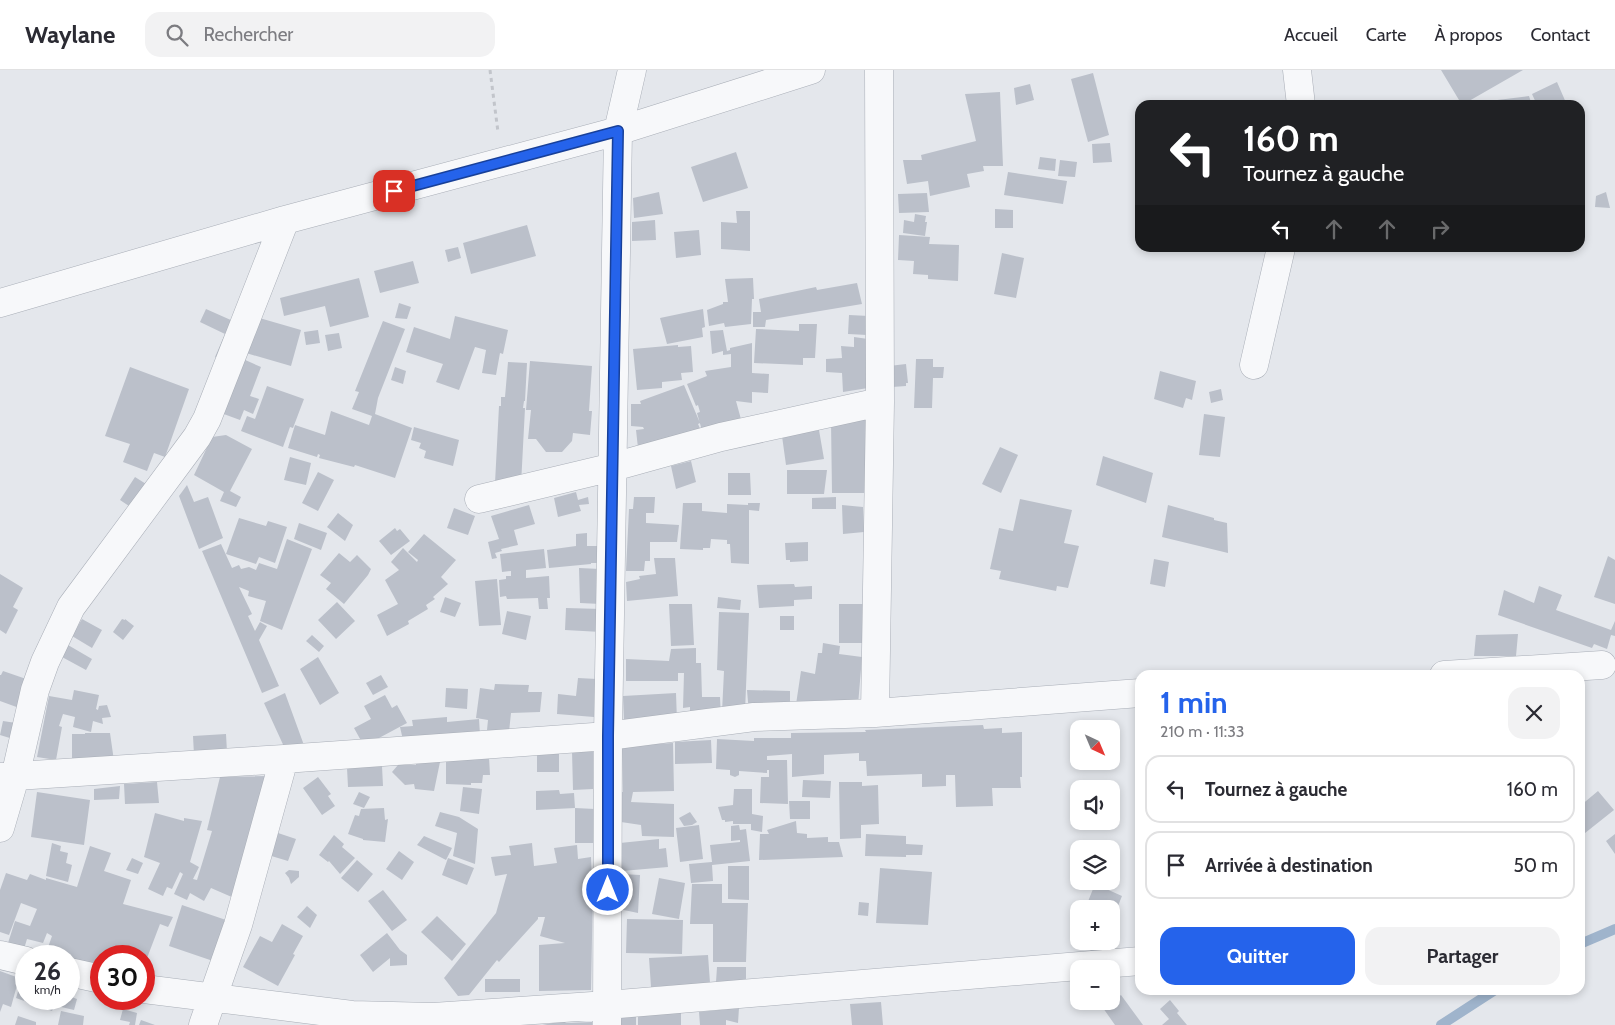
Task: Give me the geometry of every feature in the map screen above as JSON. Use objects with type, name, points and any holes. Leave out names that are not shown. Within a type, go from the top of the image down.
[{"type":"street","points":[[607,1015],[608,736],[618,131],[632,70]]},
{"type":"street","points":[[0,303],[286,220],[618,131],[811,70]]},
{"type":"street","points":[[875,713],[880,402],[879,70]]},
{"type":"street","points":[[1297,70],[1300,100]]},
{"type":"street","points":[[0,828],[7,777],[35,690],[57,635],[71,608],[197,437],[207,419],[286,220]]},
{"type":"street","points":[[1254,365],[1280,252]]},
{"type":"street","points":[[479,499],[613,467],[721,437],[880,402]]},
{"type":"street","points":[[1516,670],[1602,664]]},
{"type":"street","points":[[7,777],[608,736],[754,717],[875,713],[1135,693]]},
{"type":"street","points":[[202,1025],[251,880],[284,759]]},
{"type":"street","points":[[0,955],[15,958]]},
{"type":"street","points":[[155,990],[352,1014],[433,1017],[607,1015],[1135,962]]},
{"type":"path","points":[[490,70],[502,162]]},
{"type":"building","points":[[1441,70],[1523,70],[1471,100],[1459,100]]},
{"type":"building","points":[[1093,73],[1109,135],[1088,142],[1071,79]]},
{"type":"building","points":[[1557,82],[1565,100],[1535,100],[1532,94]]},
{"type":"building","points":[[1030,84],[1034,100],[1016,105],[1014,88]]},
{"type":"building","points":[[1000,92],[1003,166],[983,166],[984,171],[967,174],[970,187],[930,196],[928,181],[907,184],[903,160],[922,160],[921,155],[976,141],[965,94]]},
{"type":"building","points":[[1529,96],[1530,100],[1497,100]]},
{"type":"building","points":[[1110,143],[1112,162],[1093,163],[1092,144]]},
{"type":"building","points":[[736,152],[748,188],[703,202],[691,167]]},
{"type":"building","points":[[1040,157],[1056,159],[1055,171],[1038,169]]},
{"type":"building","points":[[1060,160],[1077,162],[1075,177],[1058,176]]},
{"type":"building","points":[[1008,172],[1067,181],[1063,204],[1004,195]]},
{"type":"building","points":[[659,192],[663,214],[634,218],[633,198]]},
{"type":"building","points":[[1606,192],[1610,208],[1595,207],[1596,196]]},
{"type":"building","points":[[927,193],[929,212],[899,213],[898,194]]},
{"type":"building","points":[[995,209],[1013,210],[1013,228],[995,228]]},
{"type":"building","points":[[736,211],[750,211],[750,251],[721,249],[721,222],[737,223]]},
{"type":"building","points":[[915,214],[926,216],[925,236],[903,233],[904,220],[914,222]]},
{"type":"building","points":[[655,220],[656,240],[632,241],[632,222]]},
{"type":"building","points":[[527,225],[536,256],[471,274],[463,243]]},
{"type":"building","points":[[699,230],[701,255],[676,258],[674,232]]},
{"type":"building","points":[[899,235],[930,237],[929,244],[959,245],[958,281],[928,279],[928,275],[913,274],[914,261],[898,260]]},
{"type":"building","points":[[458,247],[461,258],[448,262],[445,250]]},
{"type":"building","points":[[1002,253],[1024,258],[1016,298],[994,294]]},
{"type":"building","points":[[413,261],[419,283],[380,293],[374,271]]},
{"type":"building","points":[[359,278],[369,317],[330,327],[325,306],[284,316],[280,298]]},
{"type":"building","points":[[753,278],[754,299],[752,299],[751,324],[725,327],[724,323],[709,326],[707,310],[723,304],[723,302],[728,302],[725,279]]},
{"type":"building","points":[[857,283],[862,304],[766,320],[765,327],[753,327],[753,312],[761,312],[759,299],[816,287],[817,290]]},
{"type":"building","points":[[399,303],[411,307],[407,319],[395,318]]},
{"type":"building","points":[[206,309],[242,325],[225,362],[215,357],[225,334],[200,322]]},
{"type":"building","points":[[703,309],[705,327],[702,328],[703,337],[667,344],[660,318]]},
{"type":"building","points":[[849,315],[869,316],[867,335],[848,334]]},
{"type":"building","points":[[455,316],[508,330],[503,354],[500,353],[496,375],[482,373],[486,350],[475,347],[459,390],[436,382],[443,364],[406,352],[414,327],[450,339]]},
{"type":"building","points":[[256,317],[301,330],[291,366],[246,353]]},
{"type":"building","points":[[383,321],[405,329],[378,398],[375,414],[412,428],[395,478],[355,465],[354,467],[319,458],[320,455],[318,454],[317,457],[288,448],[295,425],[325,435],[331,411],[369,425],[372,416],[352,409],[359,392],[355,391]]},
{"type":"building","points":[[799,324],[817,324],[815,358],[803,358],[803,365],[754,363],[756,329],[799,331]]},
{"type":"building","points":[[318,330],[320,343],[306,345],[304,332]]},
{"type":"building","points":[[723,330],[727,351],[730,348],[752,343],[752,373],[769,374],[768,393],[752,392],[752,403],[736,401],[742,423],[703,434],[697,413],[700,412],[698,405],[696,406],[687,384],[707,376],[705,371],[731,367],[731,354],[723,355],[723,351],[712,354],[710,331]]},
{"type":"building","points":[[339,333],[342,348],[328,351],[325,335]]},
{"type":"building","points":[[854,337],[868,339],[868,388],[843,392],[842,373],[826,372],[826,359],[842,358],[841,346],[854,347]]},
{"type":"building","points":[[678,345],[678,347],[691,346],[693,372],[681,373],[682,380],[662,382],[662,388],[637,390],[633,349]]},
{"type":"building","points":[[243,359],[261,367],[250,396],[259,399],[253,414],[244,410],[240,420],[221,413]]},
{"type":"building","points":[[916,359],[933,359],[933,367],[944,367],[943,378],[933,378],[932,408],[914,408]]},
{"type":"building","points":[[530,361],[592,366],[589,411],[592,411],[590,435],[573,433],[572,441],[562,452],[546,452],[536,439],[528,439],[531,410],[526,410]]},
{"type":"building","points":[[508,362],[527,363],[523,408],[525,408],[521,485],[495,483],[499,406],[501,406],[501,397],[505,397]]},
{"type":"building","points":[[906,364],[908,383],[906,383],[906,386],[892,387],[889,366]]},
{"type":"building","points":[[130,367],[189,389],[165,457],[154,453],[147,471],[123,462],[130,444],[105,436]]},
{"type":"building","points":[[395,367],[406,371],[403,384],[391,380]]},
{"type":"building","points":[[1160,371],[1196,381],[1192,400],[1186,398],[1183,408],[1154,399]]},
{"type":"building","points":[[684,385],[700,423],[698,424],[702,433],[638,448],[636,430],[644,429],[643,427],[631,426],[631,404],[641,404],[640,401]]},
{"type":"building","points":[[267,386],[304,399],[293,428],[290,427],[283,447],[241,431],[247,416],[255,419]]},
{"type":"building","points":[[1221,389],[1223,400],[1211,403],[1209,392]]},
{"type":"building","points":[[1204,414],[1225,417],[1220,457],[1199,455]]},
{"type":"building","points":[[866,415],[867,493],[832,493],[831,421]]},
{"type":"building","points":[[414,427],[459,440],[453,466],[424,458],[426,451],[419,448],[421,443],[411,440]]},
{"type":"building","points":[[819,430],[824,459],[786,465],[782,436]]},
{"type":"building","points":[[226,435],[252,449],[230,491],[241,497],[236,507],[220,501],[224,492],[194,475],[212,437]]},
{"type":"building","points":[[1000,447],[1018,455],[1001,493],[982,484]]},
{"type":"building","points":[[1103,456],[1153,473],[1146,503],[1096,485]]},
{"type":"building","points":[[290,457],[311,463],[306,485],[284,480]]},
{"type":"building","points":[[691,461],[696,482],[676,489],[671,466]]},
{"type":"building","points":[[787,470],[827,470],[824,494],[787,494]]},
{"type":"building","points":[[318,472],[334,480],[318,511],[302,503]]},
{"type":"building","points":[[728,473],[750,473],[751,495],[728,495]]},
{"type":"building","points":[[135,477],[154,489],[138,512],[120,500]]},
{"type":"building","points":[[187,485],[194,502],[208,497],[223,538],[199,549],[179,496]]},
{"type":"building","points":[[576,492],[578,500],[588,497],[589,504],[579,505],[581,511],[558,517],[554,498]]},
{"type":"building","points":[[634,497],[655,497],[654,513],[646,513],[646,523],[679,525],[677,542],[650,542],[650,561],[645,561],[644,571],[626,571],[629,509],[633,509]]},
{"type":"building","points":[[836,497],[836,509],[812,509],[812,498]]},
{"type":"building","points":[[1020,499],[1072,510],[1064,543],[1079,546],[1068,588],[1057,586],[1056,591],[999,579],[1001,571],[990,569],[999,528],[1013,531]]},
{"type":"building","points":[[683,503],[702,503],[702,511],[727,513],[727,504],[748,505],[748,503],[760,503],[759,511],[749,510],[749,564],[731,563],[730,544],[727,544],[727,540],[711,539],[710,548],[703,548],[703,550],[680,549]]},
{"type":"building","points":[[529,505],[535,524],[514,530],[518,545],[501,549],[502,551],[495,553],[497,558],[492,559],[488,542],[499,539],[491,516]]},
{"type":"building","points":[[842,505],[863,507],[864,532],[843,534]]},
{"type":"building","points":[[1168,505],[1227,523],[1228,553],[1162,537]]},
{"type":"building","points":[[454,508],[475,516],[468,535],[447,528]]},
{"type":"building","points":[[338,513],[353,525],[345,541],[327,527]]},
{"type":"building","points":[[239,518],[266,526],[268,521],[287,527],[275,563],[259,557],[256,564],[226,554]]},
{"type":"building","points":[[299,523],[327,533],[321,550],[294,539]]},
{"type":"building","points":[[395,528],[397,531],[400,529],[410,541],[391,555],[379,541]]},
{"type":"building","points":[[587,533],[587,546],[603,546],[603,563],[549,568],[547,550],[576,546],[576,534]]},
{"type":"building","points":[[424,534],[456,560],[441,577],[448,584],[433,597],[435,599],[426,605],[428,609],[408,621],[409,624],[387,636],[377,615],[398,604],[385,580],[399,570],[391,562],[403,548],[417,562],[418,560],[408,552]]},
{"type":"building","points":[[287,539],[312,549],[282,630],[260,621],[266,601],[248,596],[249,591],[239,587],[252,614],[248,616],[255,631],[260,622],[267,626],[259,640],[279,686],[262,693],[202,551],[221,544],[232,568],[239,565],[241,569],[249,567],[256,570],[259,563],[277,569]]},
{"type":"building","points":[[808,542],[808,561],[790,562],[790,560],[786,560],[785,543]]},
{"type":"building","points":[[544,549],[546,568],[526,570],[526,578],[549,576],[550,598],[547,598],[548,609],[539,609],[538,598],[507,599],[506,596],[500,597],[499,580],[506,579],[506,576],[511,576],[511,571],[502,572],[500,554]]},
{"type":"building","points":[[339,553],[350,562],[357,555],[371,569],[344,604],[326,589],[331,583],[320,575]]},
{"type":"building","points":[[1608,556],[1615,560],[1615,604],[1594,597]]},
{"type":"building","points":[[654,558],[675,558],[678,596],[627,601],[626,582],[640,579],[639,576],[656,574]]},
{"type":"building","points":[[1154,559],[1169,562],[1165,587],[1150,584]]},
{"type":"building","points":[[579,568],[600,569],[601,604],[580,603]]},
{"type":"building","points":[[0,574],[23,588],[13,607],[18,610],[6,634],[0,630]]},
{"type":"building","points":[[497,579],[501,625],[479,626],[475,581]]},
{"type":"building","points":[[794,584],[795,587],[812,586],[812,599],[794,600],[794,606],[759,608],[757,585]]},
{"type":"building","points":[[1539,586],[1562,595],[1556,610],[1611,630],[1615,621],[1615,636],[1611,635],[1607,649],[1594,644],[1592,648],[1498,615],[1504,590],[1534,603]]},
{"type":"building","points":[[445,597],[461,603],[455,617],[440,612]]},
{"type":"building","points":[[718,597],[741,600],[740,610],[717,608]]},
{"type":"building","points":[[337,602],[355,621],[336,639],[318,620]]},
{"type":"building","points":[[669,604],[692,604],[694,645],[671,646]]},
{"type":"building","points":[[839,604],[863,604],[862,643],[839,643]]},
{"type":"building","points":[[566,608],[602,609],[601,632],[565,630]]},
{"type":"building","points":[[507,611],[531,616],[526,640],[502,634]]},
{"type":"building","points":[[719,612],[749,613],[745,712],[722,712],[724,671],[717,670]]},
{"type":"building","points":[[780,616],[794,616],[794,630],[780,630]]},
{"type":"building","points":[[82,619],[102,630],[92,648],[72,636]]},
{"type":"building","points":[[122,619],[125,619],[134,626],[123,640],[113,632]]},
{"type":"building","points":[[1518,634],[1516,656],[1474,656],[1476,635]]},
{"type":"building","points":[[312,635],[324,646],[319,652],[306,641]]},
{"type":"building","points":[[823,643],[840,646],[839,654],[862,657],[858,705],[795,711],[801,671],[815,674],[818,653],[822,653]]},
{"type":"building","points":[[68,645],[92,659],[86,670],[62,657]]},
{"type":"building","points":[[696,648],[696,663],[701,663],[702,697],[720,697],[721,718],[690,718],[690,707],[683,708],[684,673],[678,673],[678,681],[626,681],[626,659],[669,661],[671,649]]},
{"type":"building","points":[[318,657],[339,693],[320,705],[300,669]]},
{"type":"building","points":[[3,671],[32,681],[22,709],[0,701],[0,675]]},
{"type":"building","points":[[381,675],[388,687],[373,695],[366,683]]},
{"type":"building","points":[[578,678],[597,679],[594,717],[557,714],[558,694],[576,696]]},
{"type":"building","points":[[495,684],[529,685],[528,692],[542,692],[540,712],[511,713],[509,732],[487,730],[488,720],[476,718],[480,688],[494,690]]},
{"type":"building","points":[[446,688],[468,689],[467,709],[445,707]]},
{"type":"building","points":[[74,690],[99,695],[96,709],[98,710],[99,706],[107,705],[111,717],[102,718],[103,724],[93,721],[91,732],[73,727],[75,717],[63,714],[59,726],[62,727],[56,760],[37,757],[49,696],[72,700]]},
{"type":"building","points":[[747,690],[790,691],[790,712],[749,714]]},
{"type":"building","points":[[285,693],[305,748],[286,751],[264,703]]},
{"type":"building","points":[[676,693],[677,721],[624,722],[623,696]]},
{"type":"building","points":[[385,695],[392,708],[397,705],[407,723],[364,746],[354,728],[371,719],[364,706]]},
{"type":"building","points":[[447,717],[447,722],[479,719],[480,735],[403,740],[400,727],[413,726],[412,720]]},
{"type":"building","points":[[3,721],[16,723],[13,739],[0,735]]},
{"type":"building","points":[[983,725],[984,729],[1002,728],[1002,733],[1022,732],[1021,788],[992,788],[993,806],[956,807],[955,775],[946,775],[946,786],[922,787],[922,774],[867,776],[866,761],[859,761],[859,753],[824,755],[824,774],[792,777],[792,754],[767,756],[767,760],[787,760],[788,804],[760,803],[761,777],[769,777],[769,770],[767,770],[767,773],[739,771],[739,775],[735,777],[730,775],[730,770],[716,769],[717,739],[754,741],[754,738],[791,738],[791,733],[866,732],[865,730]]},
{"type":"building","points":[[110,733],[114,761],[72,759],[72,734]]},
{"type":"building","points":[[226,734],[227,752],[194,755],[193,736]]},
{"type":"building","points":[[711,740],[712,763],[675,764],[675,742]]},
{"type":"building","points":[[673,743],[674,791],[633,792],[631,802],[674,804],[674,837],[642,836],[641,825],[621,822],[621,792],[623,792],[622,746]]},
{"type":"building","points":[[593,749],[593,789],[573,790],[572,751]]},
{"type":"building","points":[[559,753],[559,772],[537,772],[537,754]]},
{"type":"building","points":[[489,757],[490,775],[483,775],[482,783],[471,783],[471,785],[446,784],[446,758]]},
{"type":"building","points":[[416,762],[440,762],[434,791],[415,789],[414,784],[405,785],[392,772],[398,765],[416,765]]},
{"type":"building","points":[[382,766],[383,786],[348,787],[347,768]]},
{"type":"building","points":[[267,776],[234,898],[211,888],[204,901],[190,893],[187,900],[174,894],[183,874],[180,872],[172,889],[167,887],[163,896],[148,889],[160,863],[144,857],[155,813],[184,821],[184,818],[202,821],[190,862],[199,867],[193,879],[197,880],[212,831],[207,830],[220,777]]},
{"type":"building","points":[[318,777],[331,794],[328,796],[335,806],[322,815],[303,788]]},
{"type":"building","points":[[803,780],[831,781],[830,798],[802,797]]},
{"type":"building","points":[[157,782],[159,803],[125,804],[124,784]]},
{"type":"building","points":[[839,782],[862,782],[862,786],[878,785],[879,824],[861,825],[861,838],[840,839]]},
{"type":"building","points":[[120,786],[119,799],[94,800],[94,789]]},
{"type":"building","points":[[463,787],[482,789],[479,814],[460,811]]},
{"type":"building","points":[[734,789],[752,789],[752,814],[763,816],[762,832],[751,830],[751,824],[733,824],[733,821],[725,822],[725,820],[722,820],[718,807],[733,805]]},
{"type":"building","points":[[559,790],[560,794],[574,793],[575,808],[536,810],[536,791]]},
{"type":"building","points":[[1598,791],[1614,810],[1585,833],[1585,802]]},
{"type":"building","points":[[37,792],[90,800],[84,845],[31,837]]},
{"type":"building","points":[[359,792],[370,797],[364,808],[353,804]]},
{"type":"building","points":[[789,801],[810,801],[810,819],[790,819]]},
{"type":"building","points":[[384,808],[385,820],[388,819],[385,842],[363,840],[348,834],[355,815],[359,816],[361,809]]},
{"type":"building","points":[[575,808],[595,809],[594,843],[575,843]]},
{"type":"building","points":[[440,812],[459,817],[478,829],[475,864],[453,856],[457,833],[435,826]]},
{"type":"building","points":[[690,812],[697,822],[684,826],[679,818]]},
{"type":"building","points":[[796,821],[797,833],[807,834],[807,838],[828,837],[828,842],[839,842],[843,857],[759,860],[760,834],[769,834],[767,830]]},
{"type":"building","points":[[699,825],[703,859],[680,862],[676,828]]},
{"type":"building","points":[[739,825],[740,830],[746,829],[750,861],[712,865],[713,881],[691,883],[689,864],[712,862],[710,845],[740,842],[740,840],[731,841],[731,826]]},
{"type":"building","points":[[275,832],[296,839],[288,861],[268,855]]},
{"type":"building","points":[[866,834],[906,836],[906,844],[923,845],[922,855],[906,855],[906,857],[865,856]]},
{"type":"building","points":[[1615,834],[1615,854],[1606,841]]},
{"type":"building","points":[[334,835],[344,844],[342,847],[355,858],[340,874],[329,861],[319,855]]},
{"type":"building","points":[[424,836],[452,848],[446,860],[417,845]]},
{"type":"building","points":[[659,839],[659,849],[666,848],[668,867],[622,871],[620,843]]},
{"type":"building","points":[[52,843],[61,846],[60,851],[68,853],[66,863],[72,865],[68,882],[46,876]]},
{"type":"building","points":[[532,843],[534,866],[557,863],[554,848],[577,845],[578,859],[591,857],[593,886],[591,990],[539,991],[539,945],[565,943],[540,936],[545,917],[538,917],[499,962],[497,960],[469,995],[458,996],[444,978],[496,913],[507,874],[495,876],[491,857],[511,855],[509,846]]},
{"type":"building","points":[[90,846],[111,853],[104,871],[131,880],[123,904],[173,917],[168,927],[160,924],[152,945],[90,945],[90,973],[80,969],[80,945],[49,945],[52,936],[47,933],[43,943],[27,939],[25,945],[15,946],[8,943],[15,921],[30,926],[37,909],[21,903],[9,935],[0,932],[0,890],[6,873],[27,880],[30,874],[46,880],[46,878],[77,887]]},
{"type":"building","points":[[399,851],[414,862],[402,880],[386,869]]},
{"type":"building","points":[[132,858],[143,863],[138,874],[126,870]]},
{"type":"building","points":[[448,858],[474,868],[467,885],[442,875]]},
{"type":"building","points":[[357,860],[373,874],[358,892],[341,878]]},
{"type":"building","points":[[728,866],[749,866],[749,900],[728,899]]},
{"type":"building","points":[[880,868],[932,872],[928,925],[876,923]]},
{"type":"building","points":[[289,870],[299,871],[299,877],[291,884],[285,873]]},
{"type":"building","points":[[621,874],[640,875],[638,913],[619,909]]},
{"type":"building","points":[[659,878],[685,883],[679,919],[652,914]]},
{"type":"building","points":[[692,884],[722,884],[722,903],[748,903],[746,962],[713,962],[713,924],[690,924]]},
{"type":"building","points":[[383,890],[407,920],[392,931],[368,901]]},
{"type":"building","points":[[1093,890],[1108,890],[1122,896],[1120,901],[1089,900]]},
{"type":"building","points":[[859,902],[869,903],[868,916],[858,915]]},
{"type":"building","points":[[182,905],[226,920],[213,961],[169,946]]},
{"type":"building","points":[[307,906],[317,915],[310,928],[297,917]]},
{"type":"building","points":[[437,916],[466,944],[452,961],[421,932]]},
{"type":"building","points":[[627,919],[683,920],[682,954],[626,953]]},
{"type":"building","points":[[282,924],[303,936],[278,986],[243,967],[260,936],[272,942]]},
{"type":"building","points":[[387,933],[400,950],[407,955],[407,965],[390,966],[390,958],[373,972],[360,955]]},
{"type":"building","points":[[1090,950],[1100,950],[1098,954]]},
{"type":"building","points":[[708,955],[710,983],[651,987],[649,958]]},
{"type":"building","points":[[717,967],[746,967],[746,982],[716,982]]},
{"type":"building","points":[[0,971],[15,977],[15,992],[11,1007],[3,1004],[0,1012]]},
{"type":"building","points":[[485,979],[520,979],[520,992],[485,992]]},
{"type":"building","points":[[1120,996],[1143,1025],[1115,1025],[1104,1010],[1120,1010]]},
{"type":"building","points":[[1170,1000],[1179,1011],[1177,1013],[1187,1025],[1162,1025],[1169,1019],[1160,1009]]},
{"type":"building","points":[[881,1002],[883,1025],[852,1025],[850,1004]]},
{"type":"building","points":[[739,1008],[738,1023],[726,1020],[726,1025],[700,1025],[699,1012]]},
{"type":"building","points":[[123,1010],[137,1013],[135,1025],[129,1025],[130,1022],[120,1020]]},
{"type":"building","points":[[61,1011],[84,1016],[83,1025],[58,1025]]},
{"type":"building","points":[[681,1011],[681,1025],[638,1025],[638,1012]]},
{"type":"building","points":[[613,1012],[636,1012],[636,1025],[613,1025]]},
{"type":"building","points":[[18,1016],[36,1022],[36,1025],[15,1025]]},
{"type":"building","points":[[141,1020],[155,1025],[139,1025]]},
{"type":"building","points":[[564,1021],[566,1023],[592,1022],[592,1025],[542,1025]]},
{"type":"waterway","points":[[1585,942],[1615,929]]},
{"type":"waterway","points":[[1441,1025],[1487,995]]},
{"type":"route","points":[[394,191],[618,131],[608,736],[608,890]]}]
